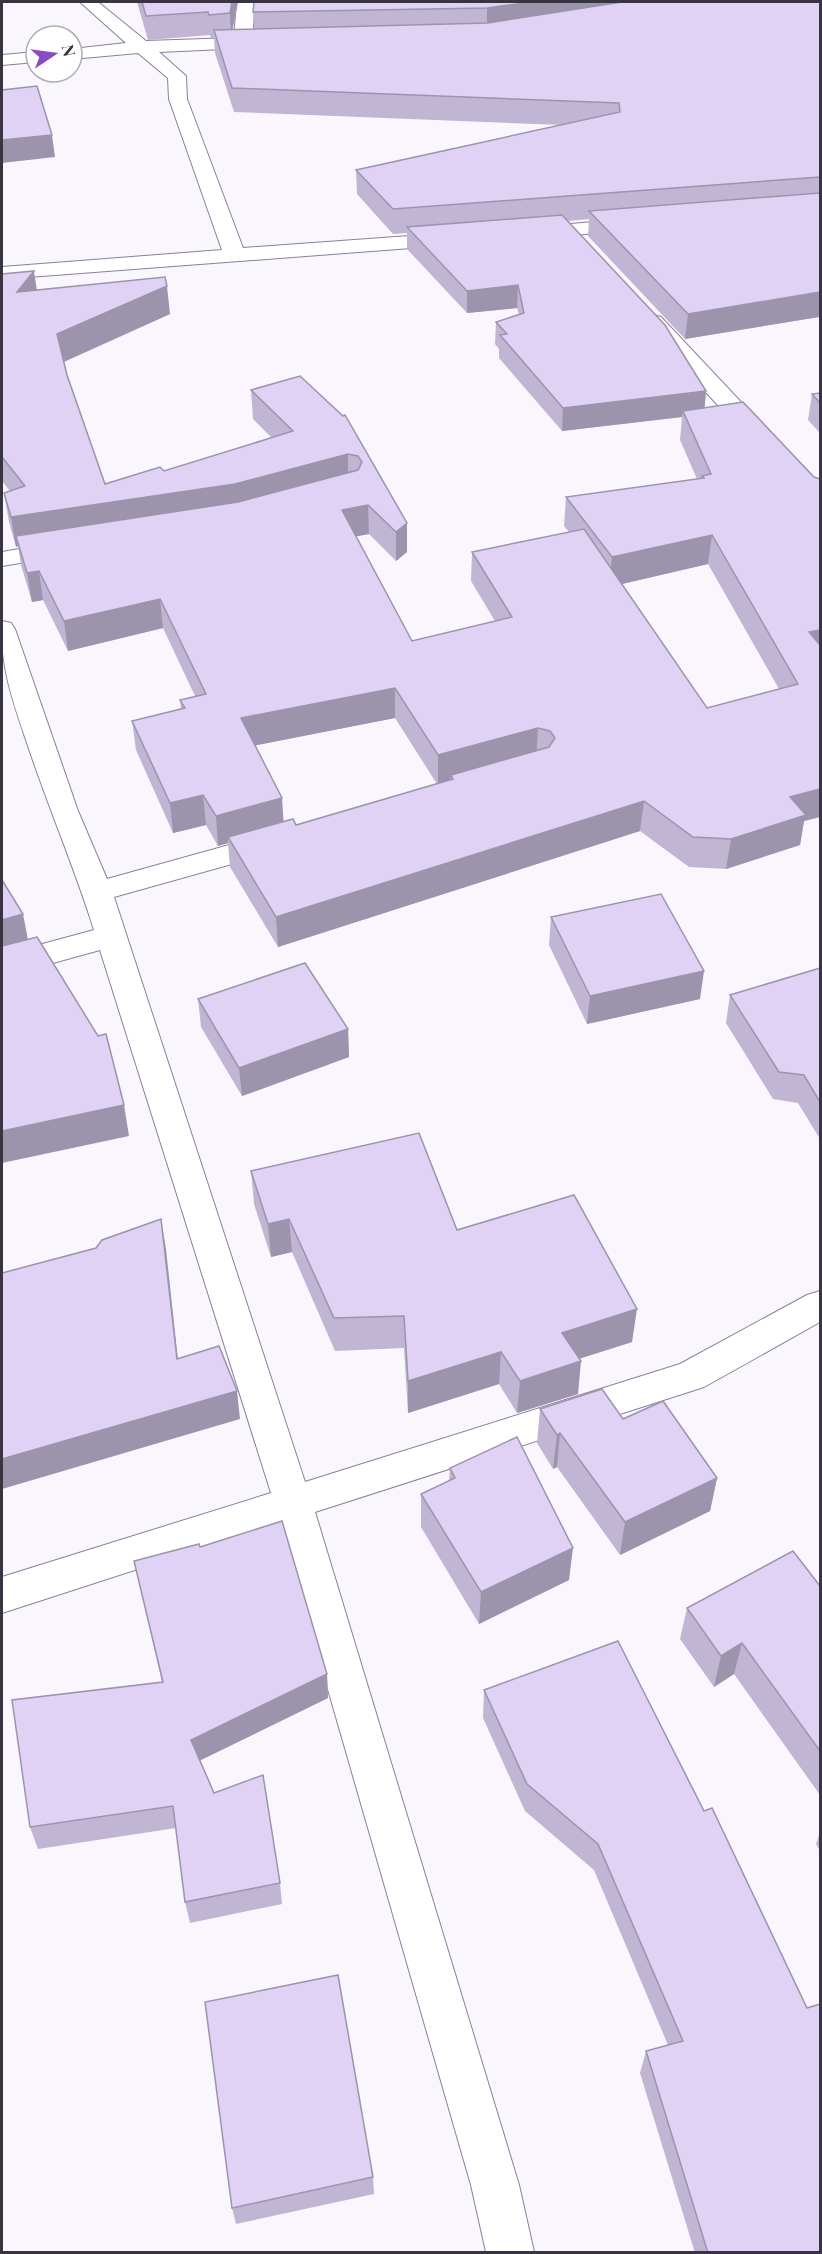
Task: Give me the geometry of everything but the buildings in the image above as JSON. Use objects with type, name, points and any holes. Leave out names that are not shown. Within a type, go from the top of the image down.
[{"type":"street","points":[[88,2],[177,76],[178,99],[235,256]]},
{"type":"street","points":[[242,44],[246,2]]},
{"type":"street","points":[[84,53],[141,47],[277,43]]},
{"type":"street","points":[[2,60],[24,58]]},
{"type":"street","points":[[508,235],[648,224]]},
{"type":"street","points":[[568,231],[584,248]]},
{"type":"street","points":[[2,273],[473,238]]},
{"type":"street","points":[[641,309],[820,500]]},
{"type":"street","points":[[2,559],[92,545]]},
{"type":"street","points":[[2,629],[64,811],[97,892],[293,1503],[495,2185],[510,2253]]},
{"type":"street","points":[[97,892],[300,835]]},
{"type":"street","points":[[2,966],[111,936]]},
{"type":"street","points":[[2,1595],[691,1376],[820,1305]]}]
